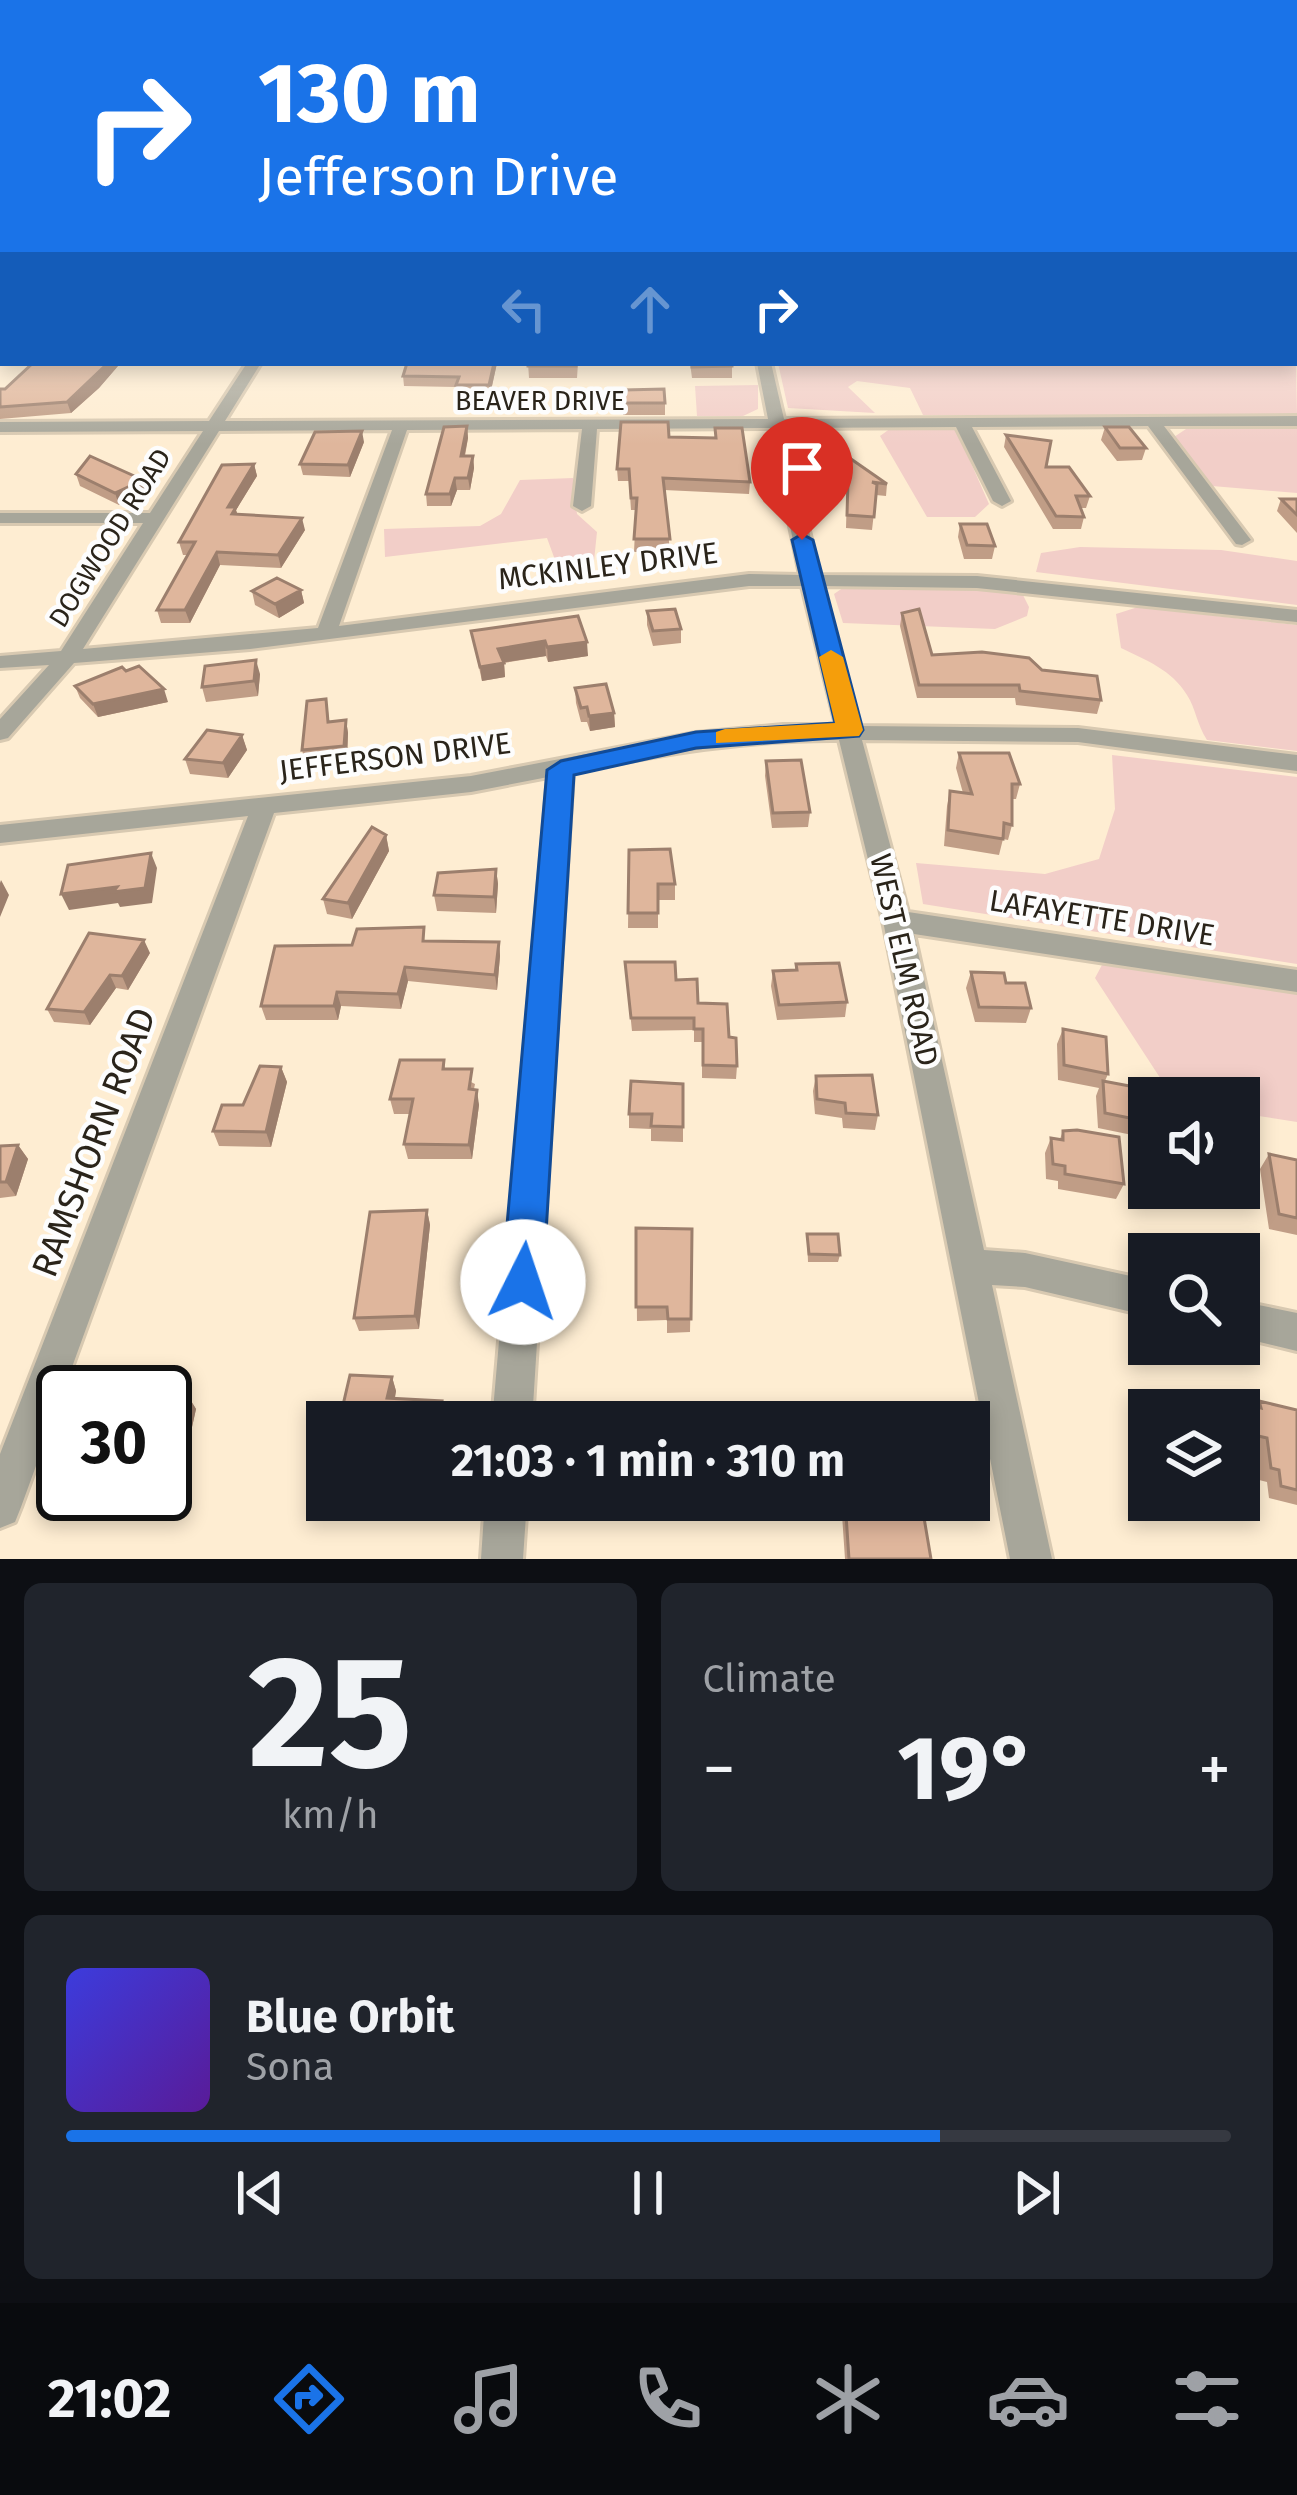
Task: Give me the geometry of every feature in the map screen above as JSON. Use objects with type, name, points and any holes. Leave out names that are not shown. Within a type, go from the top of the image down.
[{"type":"street","name":"DOGWOOD ROAD","points":[[0,733],[65,659],[252,366]]},
{"type":"street","name":"WEST ELM ROAD","points":[[765,366],[810,579],[897,921],[1031,1559]]},
{"type":"street","name":"BEAVER DRIVE","points":[[0,427],[1297,421]]},
{"type":"street","points":[[961,422],[1002,501]]},
{"type":"street","points":[[1153,422],[1242,540]]},
{"type":"street","points":[[582,506],[590,425]]},
{"type":"street","points":[[327,632],[400,426]]},
{"type":"street","points":[[0,518],[154,518]]},
{"type":"street","name":"MCKINLEY DRIVE","points":[[0,662],[327,632],[674,587],[810,579],[1050,586],[1297,616]]},
{"type":"street","name":"JEFFERSON DRIVE","points":[[0,834],[561,770],[696,740],[850,730],[1078,735],[1297,764]]},
{"type":"street","points":[[514,1401],[561,770]]},
{"type":"street","name":"RAMSHORN ROAD","points":[[0,1507],[264,806]]},
{"type":"street","name":"LAFAYETTE DRIVE","points":[[897,921],[1297,981]]},
{"type":"street","points":[[970,1267],[1024,1270],[1128,1293]]},
{"type":"street","points":[[1260,1323],[1297,1331]]},
{"type":"street","points":[[502,1559],[505,1521]]},
{"type":"shaded area","points":[[779,366],[1296,366],[1297,416],[923,415],[910,388],[857,381],[848,387],[875,413],[788,408]]},
{"type":"shaded area","points":[[758,385],[758,409],[743,416],[697,416],[695,386]]},
{"type":"shaded area","points":[[1189,427],[1297,427],[1297,493],[1212,486],[1174,437]]},
{"type":"shaded area","points":[[891,428],[956,429],[989,504],[975,517],[927,517],[880,436]]},
{"type":"shaded area","points":[[573,478],[577,514],[597,532],[592,580],[562,579],[547,538],[385,557],[384,529],[480,526],[501,514],[520,480]]},
{"type":"shaded area","points":[[1080,547],[1221,550],[1297,561],[1297,605],[1036,572],[1041,553]]},
{"type":"shaded area","points":[[847,585],[1006,591],[1023,595],[1029,607],[1027,616],[995,629],[843,623],[834,594]]},
{"type":"shaded area","points":[[1138,607],[1297,625],[1297,751],[1207,740],[1181,686],[1158,667],[1121,648],[1116,614]]},
{"type":"shaded area","points":[[1112,755],[1297,777],[1297,964],[923,904],[916,863],[1045,874],[1099,859],[1115,809]]},
{"type":"shaded area","points":[[1103,963],[1297,991],[1297,1122],[1260,1116],[1260,1077],[1160,1077],[1095,978]]},
{"type":"building","points":[[30,366],[105,366],[67,402],[0,407],[0,389]]},
{"type":"building","points":[[406,366],[493,366],[489,385],[456,385],[459,377],[403,376]]},
{"type":"building","points":[[664,389],[665,403],[623,403],[624,390]]},
{"type":"building","points":[[621,422],[668,422],[669,437],[716,438],[715,428],[742,428],[750,482],[663,478],[670,539],[634,539],[637,498],[631,498],[629,469],[617,469]]},
{"type":"building","points":[[467,426],[461,456],[473,456],[468,478],[455,478],[450,494],[426,494],[444,427]]},
{"type":"building","points":[[1105,427],[1129,427],[1146,448],[1120,448]]},
{"type":"building","points":[[362,431],[348,465],[300,464],[315,432]]},
{"type":"building","points":[[1006,435],[1051,441],[1046,467],[1069,467],[1090,496],[1076,496],[1084,517],[1056,516]]},
{"type":"building","points":[[828,443],[887,484],[872,482],[877,484],[874,517],[847,515],[848,480],[821,477]]},
{"type":"building","points":[[90,456],[143,480],[115,493],[76,474]]},
{"type":"building","points":[[254,464],[228,507],[236,507],[232,514],[302,518],[278,555],[217,552],[185,610],[157,610],[195,542],[179,542],[222,465]]},
{"type":"building","points":[[1281,499],[1297,499],[1297,515]]},
{"type":"building","points":[[960,524],[987,524],[995,546],[967,545]]},
{"type":"building","points":[[277,578],[301,590],[275,604],[252,591]]},
{"type":"building","points":[[675,609],[681,629],[653,631],[647,611]]},
{"type":"building","points":[[919,609],[932,655],[982,652],[1029,658],[1042,670],[1097,676],[1101,700],[1020,691],[1019,685],[919,685],[902,613]]},
{"type":"building","points":[[578,616],[587,642],[547,647],[545,641],[498,649],[504,663],[480,667],[471,631]]},
{"type":"building","points":[[256,660],[254,681],[202,687],[205,666]]},
{"type":"building","points":[[139,666],[164,689],[93,704],[75,686],[122,667],[126,671]]},
{"type":"building","points":[[606,684],[614,713],[589,716],[575,688]]},
{"type":"building","points":[[326,699],[328,722],[346,720],[344,746],[302,750],[307,701]]},
{"type":"building","points":[[207,730],[242,735],[223,763],[185,759]]},
{"type":"building","points":[[959,753],[1009,753],[1020,784],[1012,784],[1012,825],[1004,823],[1003,839],[948,830],[950,791],[972,794]]},
{"type":"building","points":[[801,760],[810,812],[773,813],[766,761]]},
{"type":"building","points":[[372,827],[386,835],[348,903],[323,899]]},
{"type":"building","points":[[670,849],[675,884],[658,884],[658,913],[628,913],[629,850]]},
{"type":"building","points":[[151,853],[145,888],[61,894],[68,865]]},
{"type":"building","points":[[496,869],[494,897],[434,895],[438,873]]},
{"type":"building","points":[[424,927],[423,941],[499,942],[495,975],[405,967],[398,994],[337,992],[334,1006],[261,1006],[275,946],[352,945],[357,929]]},
{"type":"building","points":[[89,933],[144,940],[122,976],[110,975],[84,1012],[47,1009]]},
{"type":"building","points":[[625,962],[675,962],[676,980],[697,979],[698,1003],[727,1004],[737,1066],[703,1065],[703,1029],[694,1029],[694,1018],[631,1018]]},
{"type":"building","points":[[839,963],[847,1002],[779,1005],[773,971],[797,970],[796,964]]},
{"type":"building","points":[[971,972],[1004,973],[1006,983],[1025,983],[1031,1008],[979,1007]]},
{"type":"building","points":[[1063,1029],[1106,1037],[1108,1074],[1064,1065]]},
{"type":"building","points":[[400,1060],[444,1060],[443,1069],[472,1069],[469,1089],[477,1090],[469,1145],[404,1144],[413,1099],[390,1099]]},
{"type":"building","points":[[260,1066],[281,1067],[266,1132],[213,1131],[222,1105],[243,1105]]},
{"type":"building","points":[[872,1075],[878,1115],[846,1113],[845,1103],[817,1099],[816,1076]]},
{"type":"building","points":[[631,1081],[683,1084],[683,1127],[651,1126],[652,1114],[629,1114]]},
{"type":"building","points":[[1103,1081],[1128,1086],[1128,1118],[1105,1113]]},
{"type":"building","points":[[1063,1131],[1119,1137],[1124,1184],[1065,1174],[1065,1166],[1053,1164],[1051,1138],[1063,1140]]},
{"type":"building","points":[[18,1145],[6,1182],[0,1182],[0,1146]]},
{"type":"building","points":[[1269,1154],[1297,1160],[1297,1218],[1279,1214]]},
{"type":"building","points":[[427,1210],[415,1316],[354,1318],[370,1212]]},
{"type":"building","points":[[636,1228],[692,1229],[691,1319],[668,1319],[667,1307],[636,1307]]},
{"type":"building","points":[[807,1234],[838,1234],[840,1255],[809,1254]]},
{"type":"building","points":[[350,1375],[392,1377],[387,1398],[442,1401],[344,1401]]},
{"type":"building","points":[[1260,1401],[1297,1410],[1297,1490],[1281,1486],[1279,1470],[1271,1468],[1267,1438],[1260,1436]]},
{"type":"building","points":[[846,1521],[925,1521],[931,1559],[849,1559]]},
{"type":"slow traffic","points":[[725,737],[850,730],[831,657]]},
{"type":"route","points":[[523,1282],[561,770],[696,740],[850,730],[802,540]]}]
